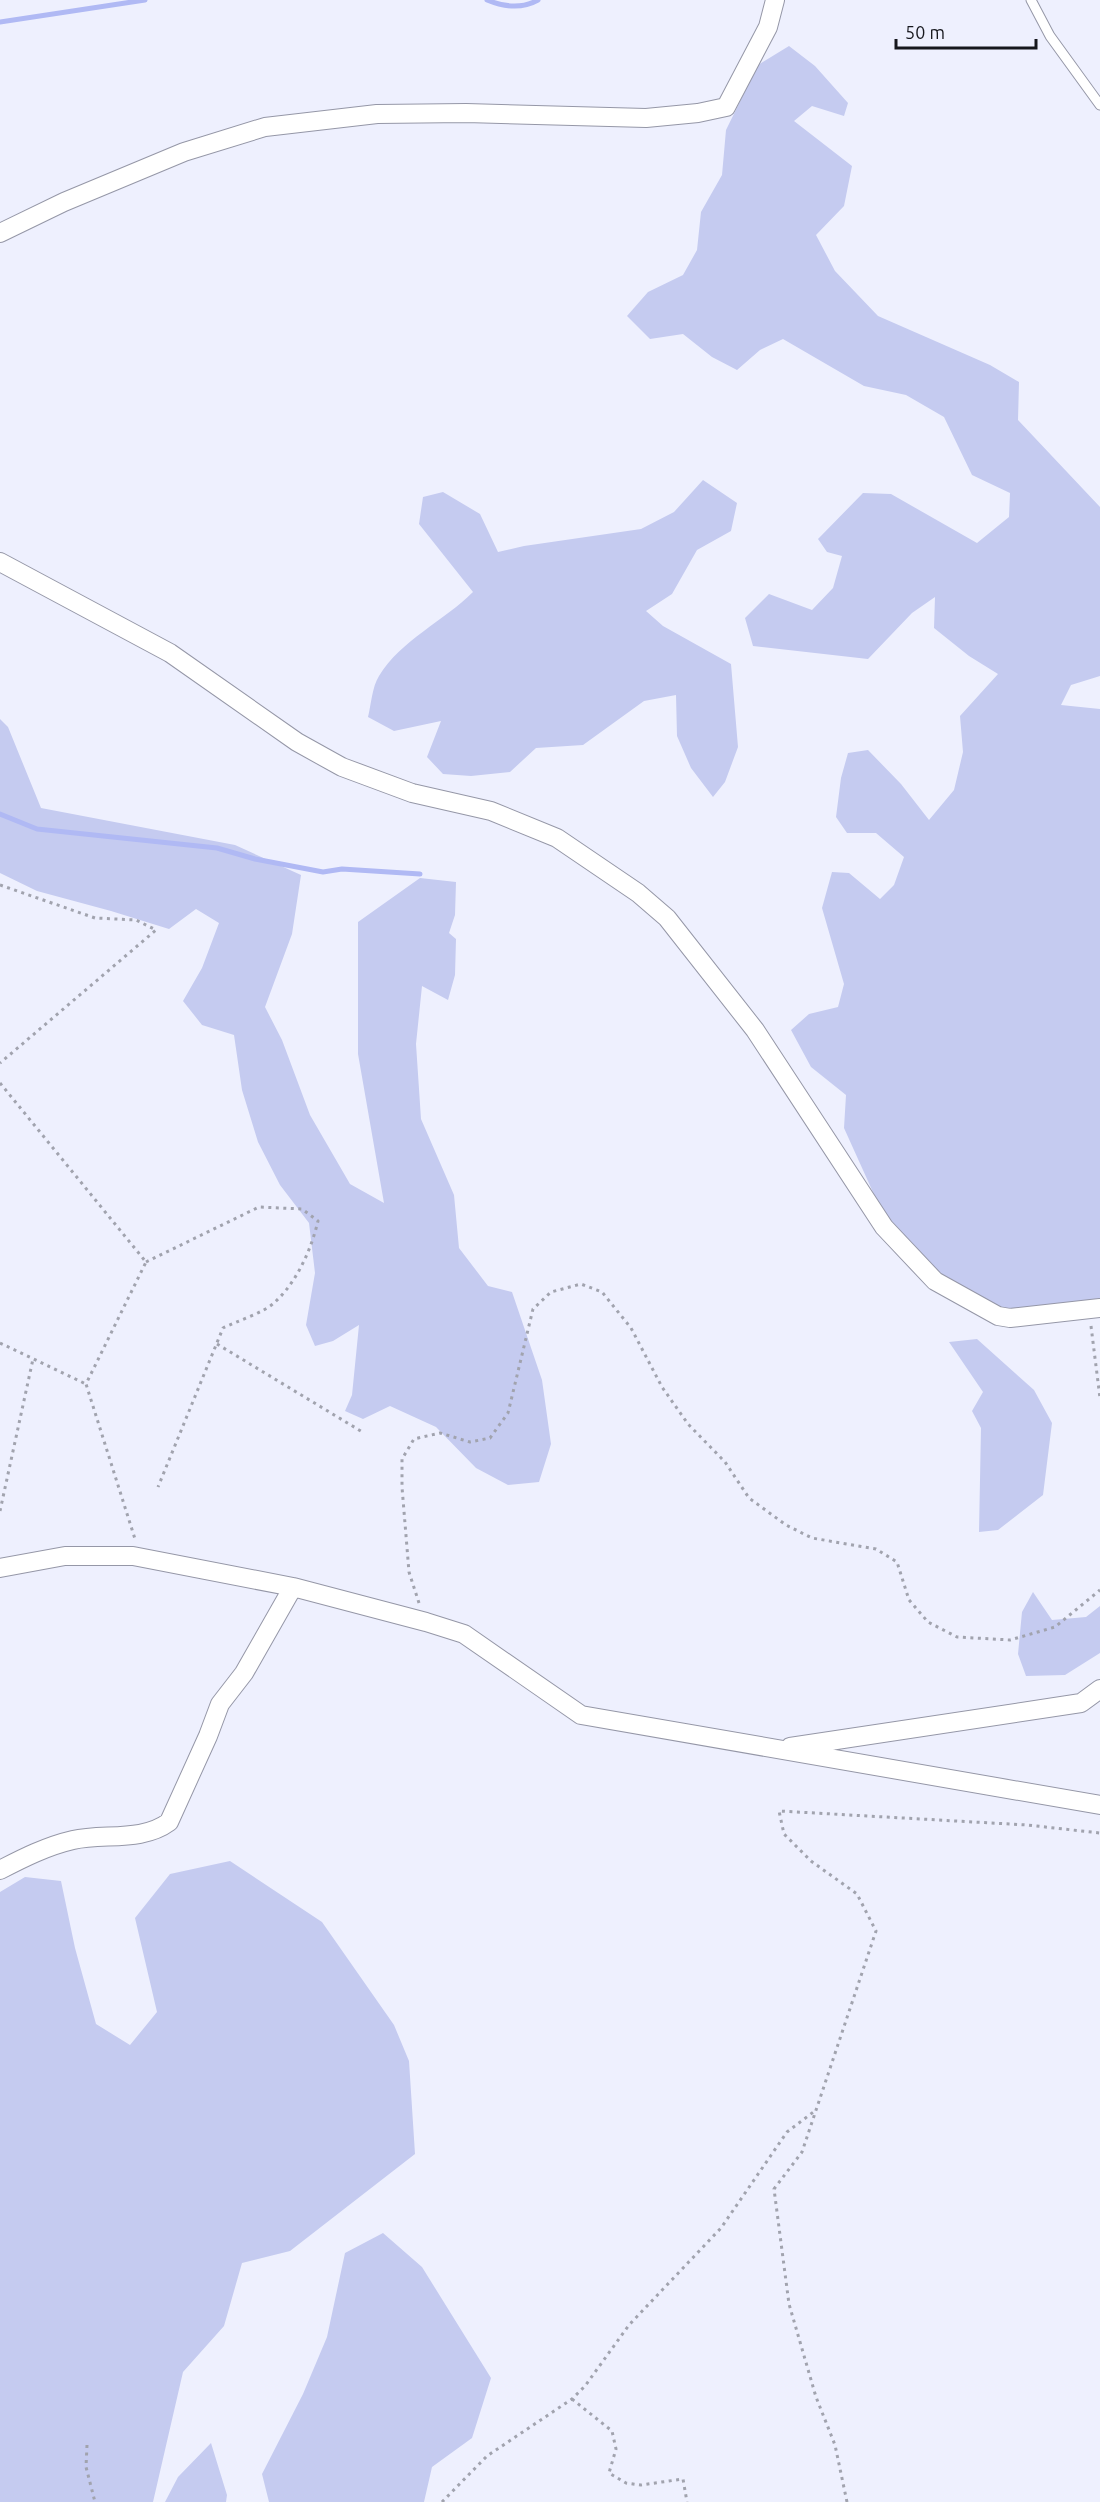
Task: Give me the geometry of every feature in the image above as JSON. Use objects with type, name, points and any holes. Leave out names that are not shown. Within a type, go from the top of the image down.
[{"type":"street","points":[[0,233],[64,202],[184,152],[265,127],[377,114],[466,113],[646,118],[698,113],[726,107],[768,27],[775,0]]},
{"type":"street","points":[[0,562],[170,653],[297,742],[342,766],[412,793],[490,811],[557,838],[638,893],[667,918],[702,960],[755,1030],[884,1227],[935,1281],[998,1316],[1010,1318],[1094,1309]]},
{"type":"street","points":[[0,1568],[65,1556],[141,1558],[293,1587],[464,1634],[581,1715],[1100,1805]]},
{"type":"street","points":[[0,1870],[30,1854],[74,1840],[144,1833],[161,1828],[169,1822],[220,1704],[244,1673],[293,1587]]},
{"type":"street","points":[[776,1749],[1081,1703],[1100,1689]]},
{"type":"lane","points":[[1031,0],[1050,36],[1100,105]]},
{"type":"path","points":[[0,885],[95,918],[136,920],[156,930],[0,1063]]},
{"type":"path","points":[[0,1083],[146,1262]]},
{"type":"path","points":[[141,1558],[86,1384],[146,1262],[259,1207],[302,1209],[318,1221],[313,1241],[300,1269],[273,1304],[223,1328],[158,1487]]},
{"type":"path","points":[[426,1622],[409,1572],[402,1459],[414,1439],[440,1433],[470,1442],[490,1438],[508,1413],[533,1309],[551,1292],[580,1284],[602,1292],[632,1328],[662,1387],[688,1424],[724,1462],[749,1498],[786,1526],[812,1538],[876,1549],[897,1562],[909,1600],[928,1622],[957,1637],[1010,1640],[1055,1628],[1100,1590]]},
{"type":"path","points":[[1094,1309],[1100,1398]]},
{"type":"path","points":[[0,1343],[86,1384]]},
{"type":"path","points":[[217,1344],[364,1433]]},
{"type":"path","points":[[0,1511],[33,1359]]},
{"type":"path","points":[[847,2502],[835,2445],[816,2397],[789,2304],[774,2189],[802,2152],[876,1931],[857,1894],[811,1861],[784,1834],[779,1811],[1027,1825],[1100,1833]]},
{"type":"path","points":[[442,2502],[487,2456],[572,2399],[585,2386],[629,2325],[721,2228],[787,2132],[817,2109]]},
{"type":"path","points":[[572,2399],[612,2432],[616,2449],[609,2473],[626,2483],[634,2484],[683,2479],[687,2502]]},
{"type":"path","points":[[87,2445],[86,2467],[95,2502]]},
{"type":"shaded area","points":[[789,46],[815,66],[848,103],[844,116],[812,106],[794,121],[852,166],[844,206],[816,235],[835,271],[878,316],[990,365],[1019,382],[1018,420],[1100,507],[1100,676],[1071,685],[1061,705],[1100,709],[1100,1298],[1014,1310],[1002,1309],[942,1277],[886,1221],[844,1128],[846,1095],[811,1067],[791,1030],[809,1014],[838,1007],[844,984],[822,908],[832,872],[849,873],[880,899],[894,885],[904,857],[876,833],[847,833],[836,817],[841,778],[848,753],[868,750],[901,784],[929,820],[954,790],[963,752],[960,716],[998,674],[969,656],[934,628],[935,597],[912,613],[868,659],[753,646],[745,618],[769,594],[812,610],[833,588],[842,556],[827,552],[818,539],[863,493],[891,494],[977,543],[1009,517],[1010,493],[972,475],[944,417],[906,395],[864,386],[783,339],[760,350],[737,370],[712,357],[683,334],[650,339],[627,316],[648,292],[683,275],[697,250],[701,212],[722,175],[726,130],[758,65]]},
{"type":"shaded area","points":[[703,480],[737,503],[731,531],[697,550],[672,594],[646,611],[663,626],[731,664],[738,747],[725,782],[713,797],[691,768],[677,736],[676,695],[644,701],[583,745],[536,748],[510,772],[471,776],[443,774],[427,757],[441,721],[394,731],[368,717],[375,685],[388,663],[411,641],[473,592],[419,524],[423,497],[443,492],[480,514],[498,552],[641,529],[674,512]]},
{"type":"shaded area","points":[[0,719],[8,727],[41,808],[235,845],[301,875],[292,934],[265,1007],[282,1040],[310,1115],[350,1184],[384,1203],[358,1054],[358,922],[420,878],[456,882],[455,915],[449,933],[456,939],[455,975],[448,1000],[422,986],[416,1044],[421,1119],[454,1195],[459,1248],[488,1286],[512,1292],[542,1380],[551,1444],[539,1482],[508,1485],[476,1468],[436,1427],[390,1406],[363,1419],[345,1411],[352,1395],[359,1325],[333,1341],[315,1346],[306,1325],[315,1273],[309,1223],[280,1185],[258,1142],[242,1090],[234,1035],[202,1025],[183,1001],[202,968],[219,923],[196,909],[169,929],[37,891],[0,873]]},
{"type":"shaded area","points":[[977,1339],[1034,1390],[1052,1423],[1043,1495],[998,1530],[979,1532],[981,1428],[972,1411],[983,1392],[949,1342]]},
{"type":"shaded area","points":[[1033,1592],[1052,1620],[1086,1617],[1100,1606],[1100,1653],[1065,1675],[1026,1676],[1018,1654],[1022,1612]]},
{"type":"shaded area","points":[[230,1861],[322,1922],[394,2025],[409,2061],[415,2154],[290,2251],[242,2263],[224,2326],[183,2372],[153,2502],[0,2502],[0,1892],[25,1877],[61,1881],[75,1948],[96,2024],[130,2045],[157,2012],[135,1918],[170,1874]]},
{"type":"shaded area","points":[[383,2233],[422,2267],[491,2378],[472,2438],[432,2467],[424,2502],[269,2502],[262,2474],[303,2394],[327,2337],[345,2253]]},
{"type":"shaded area","points":[[211,2443],[227,2495],[226,2502],[165,2502],[178,2477]]},
{"type":"waterway","points":[[0,22],[145,0]]},
{"type":"waterway","points":[[487,0],[513,6],[526,5],[538,0]]},
{"type":"waterway","points":[[0,814],[37,829],[217,848],[255,859],[323,872],[342,869],[420,874]]}]
